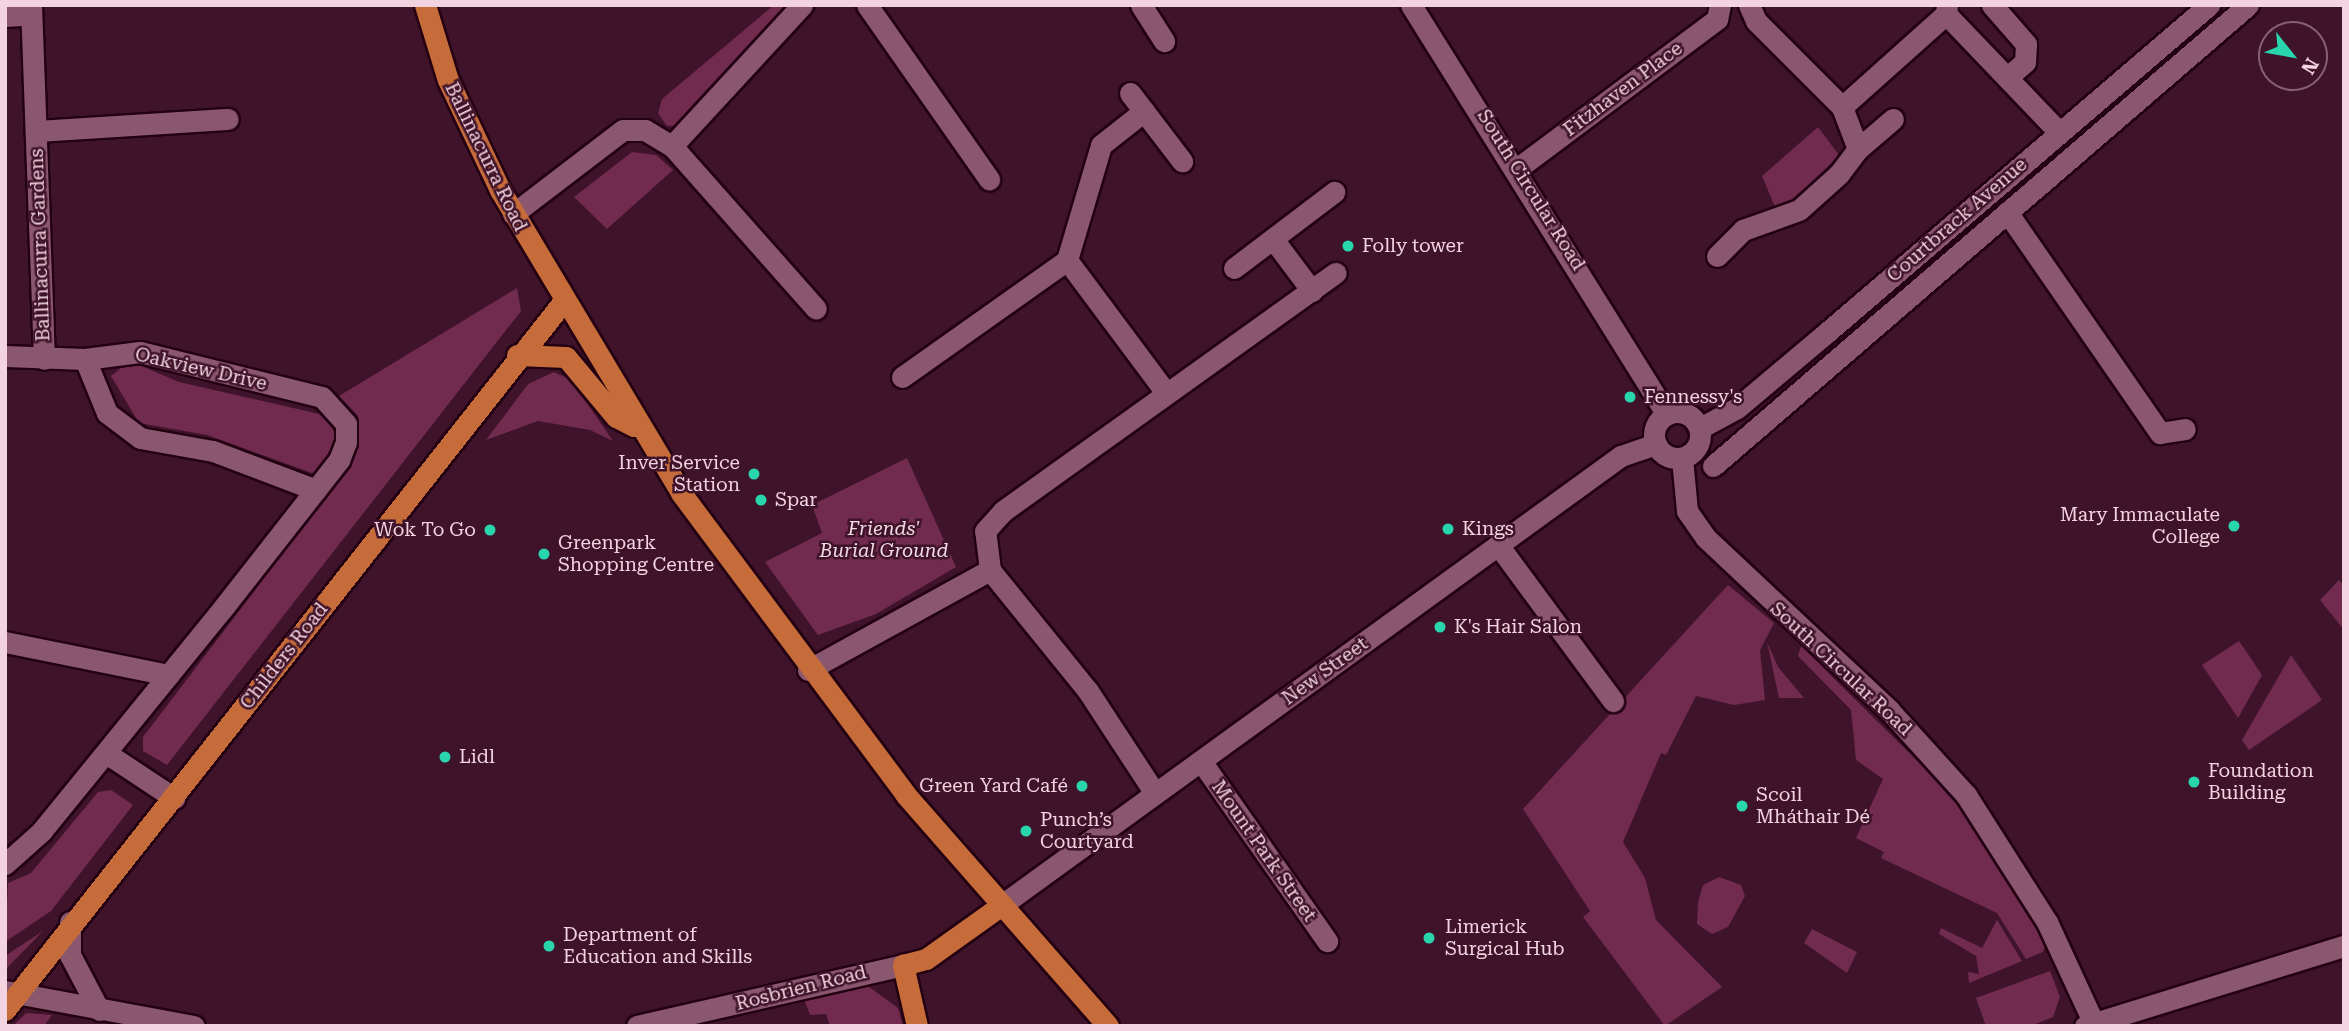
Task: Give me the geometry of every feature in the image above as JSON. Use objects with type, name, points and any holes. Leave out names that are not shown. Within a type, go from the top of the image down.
[{"type":"main road","name":"Ballinacurra Road","points":[[425,5],[459,107],[513,214],[639,429],[808,670],[999,907],[1108,1026]]},
{"type":"main road","name":"Childers Road","points":[[9,998],[174,798],[517,355],[563,302]]},
{"type":"main road","points":[[517,355],[566,357],[616,417],[639,429]]},
{"type":"main road","points":[[917,1026],[903,965],[926,959],[999,907]]},
{"type":"street","points":[[672,146],[802,5]]},
{"type":"street","points":[[867,5],[989,178]]},
{"type":"street","points":[[1141,5],[1164,41]]},
{"type":"street","name":"South Circular Road","points":[[1411,5],[1518,168],[1667,414]]},
{"type":"street","name":"Fitzhaven Place","points":[[1518,168],[1717,19],[1720,5]]},
{"type":"street","points":[[1749,5],[1756,21],[1842,107],[1858,149]]},
{"type":"street","points":[[1992,5],[2026,44],[2025,62],[2008,76]]},
{"type":"street","name":"Courtbrack Avenue","points":[[1700,428],[1776,375],[2058,131],[2209,5]]},
{"type":"street","points":[[1713,467],[2248,5]]},
{"type":"street","name":"Ballinacurra Gardens","points":[[5,16],[31,10],[44,359]]},
{"type":"street","points":[[1842,107],[1946,10],[2058,131]]},
{"type":"street","points":[[2179,28],[2194,49]]},
{"type":"street","points":[[1130,93],[1182,162]]},
{"type":"street","points":[[902,377],[1067,260],[1101,145],[1144,111]]},
{"type":"street","name":"Ballinacurra Gardens","points":[[36,131],[228,119]]},
{"type":"street","points":[[1717,256],[1743,230],[1799,210],[1858,149],[1893,119]]},
{"type":"street","points":[[513,214],[623,130],[645,130],[672,146],[816,309]]},
{"type":"street","points":[[1234,268],[1334,192]]},
{"type":"street","points":[[2007,212],[2160,433],[2185,429]]},
{"type":"street","points":[[1273,239],[1312,291]]},
{"type":"street","points":[[1067,260],[1166,393]]},
{"type":"street","points":[[1154,792],[1088,691],[990,570],[985,531],[1003,511],[1166,393],[1191,382],[1336,273]]},
{"type":"street","name":"Oakview Drive","points":[[5,864],[43,831],[316,490],[346,442],[346,424],[322,397],[140,352],[85,359]]},
{"type":"street","name":"Ballinacurra Gardens","points":[[5,356],[85,359]]},
{"type":"street","points":[[85,359],[107,413],[140,438],[213,451],[316,490]]},
{"type":"street","points":[[1684,412],[1700,428],[1699,443],[1682,458],[1667,456],[1656,444],[1654,429],[1667,414],[1684,412]]},
{"type":"street","name":"New Street","points":[[999,907],[1154,792],[1201,761],[1621,456],[1656,444]]},
{"type":"street","name":"South Circular Road","points":[[1682,458],[1688,511],[1706,538],[1889,710],[1966,795],[2042,914],[2091,1024]]},
{"type":"street","points":[[1498,545],[1613,701]]},
{"type":"street","points":[[808,670],[990,570]]},
{"type":"street","points":[[5,642],[169,675]]},
{"type":"street","points":[[106,753],[174,798]]},
{"type":"street","name":"Mount Park Street","points":[[1201,761],[1327,941]]},
{"type":"street","points":[[70,922],[70,956],[99,1010]]},
{"type":"street","points":[[2091,1024],[2344,946]]},
{"type":"street","name":"Rosbrien Road","points":[[637,1026],[903,965]]},
{"type":"street","points":[[9,998],[194,1026]]},
{"type":"green space","points":[[774,5],[787,5],[683,125],[667,126],[658,113],[662,99]]},
{"type":"green space","points":[[1818,127],[1839,155],[1795,201],[1775,207],[1762,176]]},
{"type":"green space","points":[[632,152],[656,155],[673,170],[607,229],[574,197]]},
{"type":"green space","points":[[517,288],[521,311],[167,765],[143,751],[143,737],[354,460],[358,416],[339,396]]},
{"type":"green space","points":[[130,361],[179,382],[328,416],[337,440],[325,467],[312,473],[207,435],[139,423],[111,376]]},
{"type":"green space","points":[[554,372],[571,380],[613,441],[590,430],[538,421],[486,440],[528,384]]},
{"type":"green space","name":"Friends' Burial Ground","points":[[907,458],[956,567],[876,614],[818,635],[765,562],[822,533],[812,505]]},
{"type":"green space","points":[[2339,580],[2344,586],[2344,630],[2320,600]]},
{"type":"green space","points":[[1728,585],[1774,623],[1760,650],[1765,700],[1734,705],[1696,696],[1666,755],[1661,753],[1623,842],[1645,878],[1656,920],[1722,987],[1665,1026],[1583,917],[1590,911],[1523,809]]},
{"type":"green space","points":[[2239,641],[2262,675],[2238,718],[2202,665]]},
{"type":"green space","points":[[1767,642],[1778,667],[1804,698],[1779,698]]},
{"type":"green space","points":[[1801,646],[1951,794],[2031,914],[2046,943],[2043,952],[2026,959],[1997,913],[1881,858],[1884,852],[1856,838],[1883,779],[1856,760],[1851,710],[1798,656]]},
{"type":"green space","points":[[2291,655],[2322,700],[2249,750],[2242,740]]},
{"type":"green space","points":[[111,790],[133,805],[51,911],[5,942],[8,883],[31,873],[98,792]]},
{"type":"green space","points":[[1719,877],[1741,885],[1745,896],[1728,927],[1712,934],[1697,924],[1698,902],[1703,885]]},
{"type":"green space","points":[[1997,920],[2022,961],[1969,983],[1968,972],[1979,974],[1976,956],[1939,934],[1941,928],[1982,948]]},
{"type":"green space","points":[[1812,929],[1857,952],[1847,973],[1804,943]]},
{"type":"green space","points":[[43,931],[7,968],[5,968],[5,956]]},
{"type":"green space","points":[[2050,971],[2060,997],[2053,1017],[2031,1026],[1986,1026],[1976,998]]},
{"type":"green space","points":[[868,986],[898,1008],[903,1026],[830,1026],[826,1014],[810,1015],[804,999]]},
{"type":"green space","points":[[26,1013],[52,1015],[44,1026],[13,1026]]},
{"type":"place","name":"Folly tower","points":[[1348,246]]},
{"type":"place","name":"Fennessy's","points":[[1630,397]]},
{"type":"place","name":"Inver Service Station","points":[[754,474]]},
{"type":"place","name":"Spar","points":[[761,500]]},
{"type":"place","name":"Mary Immaculate College","points":[[2234,526]]},
{"type":"place","name":"Kings","points":[[1448,529]]},
{"type":"place","name":"Wok To Go","points":[[490,530]]},
{"type":"place","name":"Greenpark Shopping Centre","points":[[544,554]]},
{"type":"place","name":"K's Hair Salon","points":[[1440,627]]},
{"type":"place","name":"Lidl","points":[[445,757]]},
{"type":"place","name":"Foundation Building","points":[[2194,782]]},
{"type":"place","name":"Green Yard Café","points":[[1082,786]]},
{"type":"place","name":"Scoil Mháthair Dé","points":[[1742,806]]},
{"type":"place","name":"Punch’s Courtyard","points":[[1026,831]]},
{"type":"place","name":"Limerick Surgical Hub","points":[[1429,938]]},
{"type":"place","name":"Department of Education and Skills","points":[[549,946]]}]
